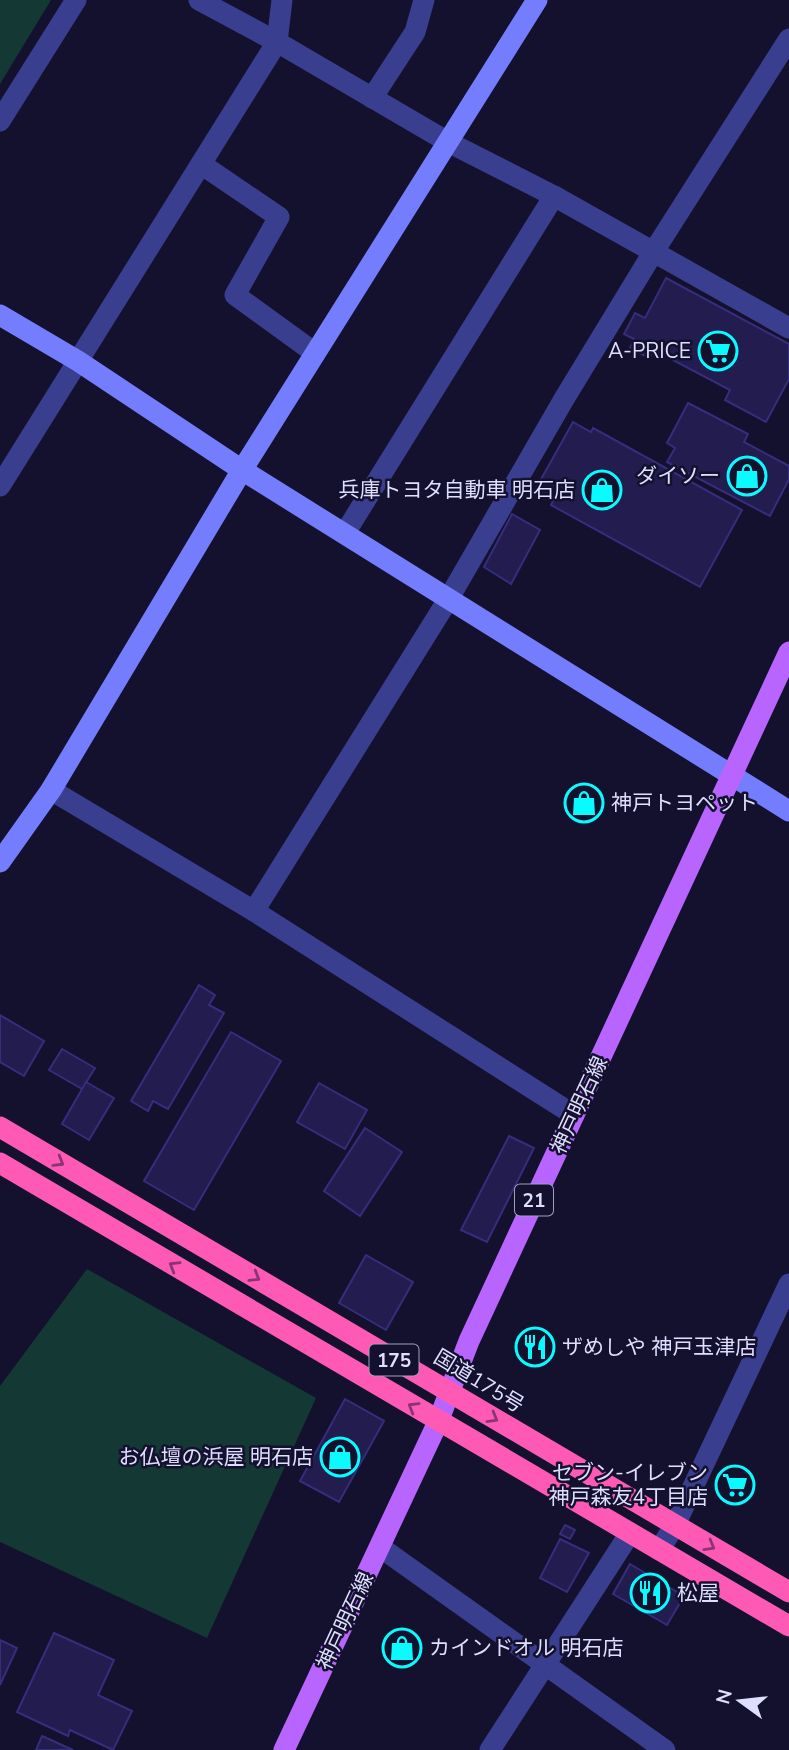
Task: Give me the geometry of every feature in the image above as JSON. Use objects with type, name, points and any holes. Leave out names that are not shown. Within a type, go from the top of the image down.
[{"type":"highway","name":"国道175号","points":[[0,1127],[789,1592]]},
{"type":"highway","name":"175","points":[[0,1163],[789,1626]]},
{"type":"main road","name":"神戸明石線","points":[[284,1750],[438,1422],[469,1340],[789,652]]},
{"type":"street","points":[[0,121],[76,0]]},
{"type":"street","points":[[199,0],[277,42],[447,142],[554,195],[789,328]]},
{"type":"street","points":[[0,486],[277,42],[282,0]]},
{"type":"street","points":[[372,98],[415,32],[424,0]]},
{"type":"street","points":[[0,862],[51,790],[242,470],[537,0]]},
{"type":"street","points":[[254,911],[449,598],[564,399],[654,251],[789,38]]},
{"type":"street","points":[[201,164],[279,217],[235,295],[315,353]]},
{"type":"street","points":[[345,533],[554,195]]},
{"type":"street","points":[[0,315],[78,361],[242,470],[789,811]]},
{"type":"street","points":[[51,790],[254,911],[574,1115]]},
{"type":"street","points":[[659,1550],[675,1525],[781,1324],[789,1284]]},
{"type":"street","points":[[490,1750],[630,1534]]},
{"type":"street","points":[[380,1547],[665,1750]]},
{"type":"green space","points":[[0,0],[51,0],[0,84]]},
{"type":"green space","points":[[87,1269],[316,1398],[207,1638],[0,1542],[0,1386]]},
{"type":"building","points":[[666,278],[789,344],[789,379],[766,422],[725,400],[730,390],[654,350],[649,358],[630,348],[634,339],[624,334],[635,313],[645,318]]},
{"type":"building","points":[[688,403],[748,434],[744,442],[789,466],[789,479],[770,516],[667,462],[675,448],[667,443]]},
{"type":"building","points":[[573,422],[591,432],[593,428],[742,510],[700,587],[551,505],[553,501],[535,490]]},
{"type":"building","points":[[512,514],[540,530],[511,584],[484,567]]},
{"type":"building","points":[[199,985],[215,995],[209,1005],[224,1013],[168,1109],[153,1101],[148,1111],[131,1101]]},
{"type":"building","points":[[0,1015],[44,1041],[24,1076],[0,1062]]},
{"type":"building","points":[[231,1032],[281,1061],[194,1210],[144,1181]]},
{"type":"building","points":[[62,1049],[95,1068],[82,1089],[49,1070]]},
{"type":"building","points":[[86,1082],[114,1098],[89,1140],[62,1124]]},
{"type":"building","points":[[319,1083],[367,1110],[345,1149],[297,1122]]},
{"type":"building","points":[[365,1128],[402,1152],[360,1216],[324,1191]]},
{"type":"building","points":[[509,1136],[534,1148],[487,1242],[461,1230]]},
{"type":"building","points":[[366,1255],[413,1282],[386,1330],[339,1303]]},
{"type":"building","points":[[345,1399],[384,1421],[339,1502],[300,1481]]},
{"type":"building","points":[[565,1525],[575,1530],[570,1539],[560,1534]]},
{"type":"building","points":[[560,1539],[589,1553],[567,1592],[540,1578]]},
{"type":"building","points":[[630,1564],[684,1596],[667,1625],[613,1594]]},
{"type":"building","points":[[54,1633],[114,1660],[98,1695],[132,1711],[113,1750],[70,1730],[68,1736],[17,1712]]},
{"type":"building","points":[[0,1640],[17,1648],[0,1685]]},
{"type":"building","points":[[42,1736],[73,1750],[36,1750]]},
{"type":"place","name":"A-PRICE","points":[[718,351]]},
{"type":"place","name":"ダイソー","points":[[747,476]]},
{"type":"place","name":"兵庫トヨタ自動車 明石店","points":[[602,490]]},
{"type":"place","name":"神戸トヨペット","points":[[584,803]]},
{"type":"place","name":"ザめしや 神戸玉津店","points":[[535,1347]]},
{"type":"place","name":"お仏壇の浜屋 明石店","points":[[340,1457]]},
{"type":"place","name":"セブン-イレブン 神戸森友4丁目店","points":[[735,1485]]},
{"type":"place","name":"松屋","points":[[650,1593]]},
{"type":"place","name":"カインドオル 明石店","points":[[402,1648]]}]
